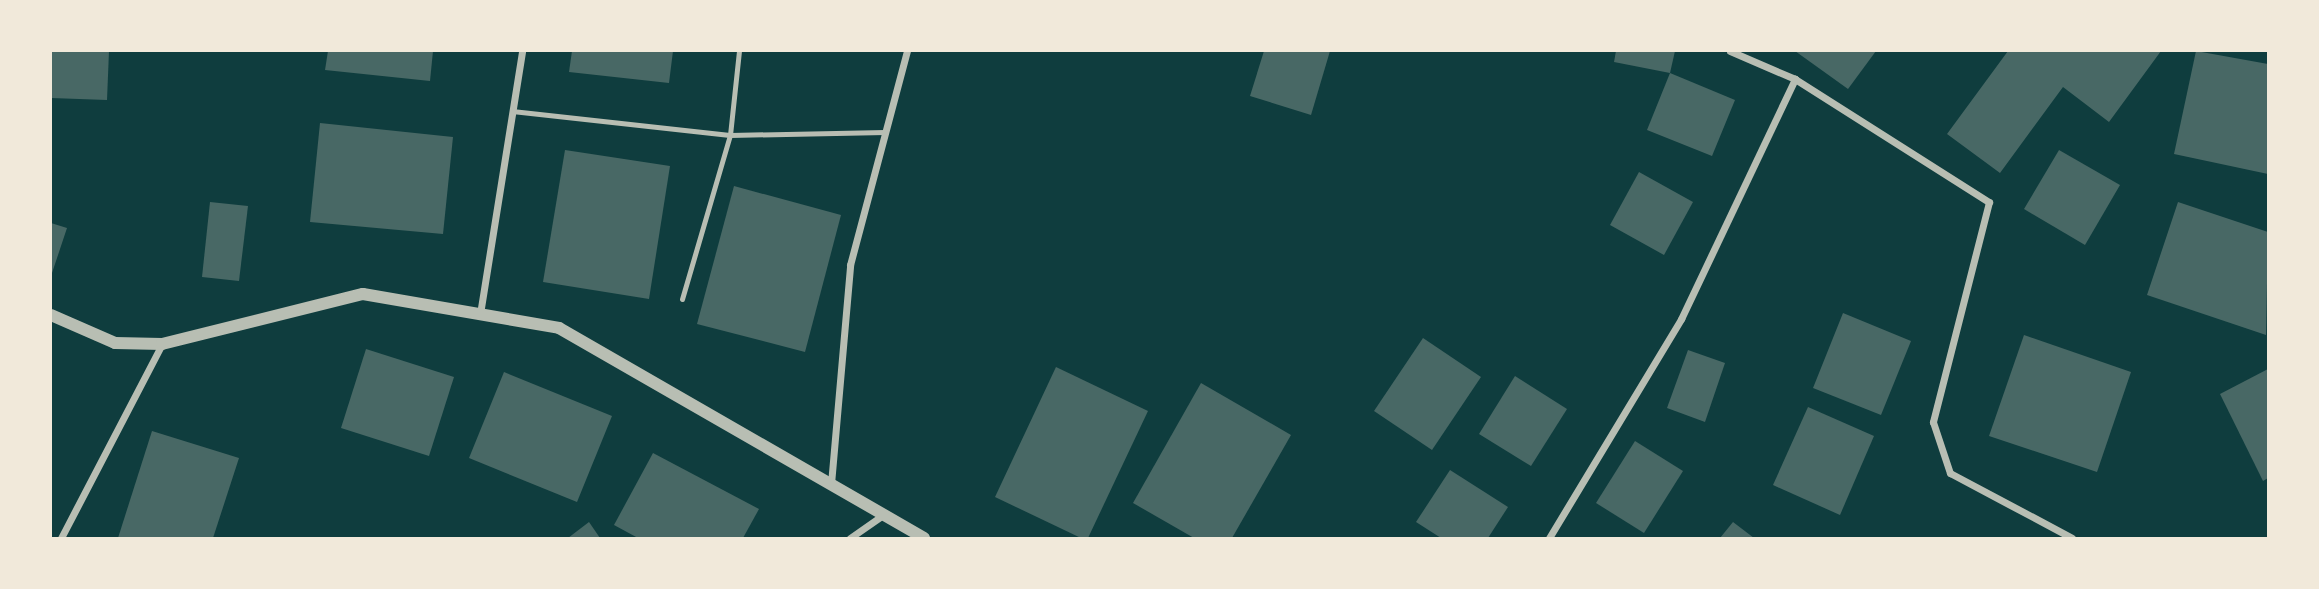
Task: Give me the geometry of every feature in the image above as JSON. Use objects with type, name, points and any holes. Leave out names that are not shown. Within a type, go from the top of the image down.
[{"type":"street","points":[[480,314],[522,51]]},
{"type":"street","points":[[831,485],[850,265],[907,51]]},
{"type":"street","points":[[1730,51],[1795,79],[1989,202],[1933,422],[1950,473],[2072,538]]},
{"type":"street","points":[[1549,538],[1681,319],[1795,79]]},
{"type":"street","points":[[51,315],[115,343],[162,344],[363,294],[559,328],[924,538]]},
{"type":"street","points":[[61,538],[162,344]]},
{"type":"street","points":[[850,538],[883,514]]},
{"type":"lane","points":[[682,299],[730,135],[739,51]]},
{"type":"lane","points":[[512,111],[730,135],[885,132]]},
{"type":"building","points":[[51,51],[109,51],[107,100],[51,98]]},
{"type":"building","points":[[328,51],[433,51],[430,81],[325,70]]},
{"type":"building","points":[[572,51],[673,51],[669,83],[569,72]]},
{"type":"building","points":[[1264,51],[1330,51],[1311,115],[1250,96]]},
{"type":"building","points":[[1616,51],[1675,51],[1670,73],[1614,62]]},
{"type":"building","points":[[1795,51],[1876,51],[1848,89]]},
{"type":"building","points":[[2008,51],[2161,51],[2109,122],[2063,87],[2000,173],[1947,134]]},
{"type":"building","points":[[2196,51],[2268,64],[2268,174],[2174,154]]},
{"type":"building","points":[[1670,73],[1735,100],[1712,156],[1647,130]]},
{"type":"building","points":[[320,123],[453,137],[443,234],[310,222]]},
{"type":"building","points":[[565,150],[670,166],[649,299],[543,282]]},
{"type":"building","points":[[2059,150],[2120,185],[2085,245],[2024,209]]},
{"type":"building","points":[[1639,172],[1693,202],[1664,255],[1610,225]]},
{"type":"building","points":[[734,186],[841,215],[805,352],[697,324]]},
{"type":"building","points":[[210,202],[248,206],[239,281],[202,277]]},
{"type":"building","points":[[2178,202],[2268,232],[2266,335],[2147,295]]},
{"type":"building","points":[[51,223],[67,228],[51,276]]},
{"type":"building","points":[[1843,313],[1911,341],[1881,415],[1813,388]]},
{"type":"building","points":[[2024,335],[2131,372],[2097,472],[1989,436]]},
{"type":"building","points":[[1423,338],[1481,377],[1432,450],[1374,411]]},
{"type":"building","points":[[366,349],[454,377],[429,456],[341,428]]},
{"type":"building","points":[[1688,350],[1725,363],[1705,422],[1667,408]]},
{"type":"building","points":[[1056,367],[1148,411],[1088,538],[1081,538],[995,497]]},
{"type":"building","points":[[2268,369],[2268,478],[2263,481],[2220,394]]},
{"type":"building","points":[[504,372],[612,416],[577,502],[469,458]]},
{"type":"building","points":[[1515,376],[1567,409],[1531,466],[1479,434]]},
{"type":"building","points":[[1201,383],[1291,435],[1232,538],[1194,538],[1133,503]]},
{"type":"building","points":[[1808,407],[1874,436],[1840,515],[1773,485]]},
{"type":"building","points":[[152,431],[239,458],[213,538],[118,538]]},
{"type":"building","points":[[1635,441],[1683,471],[1644,533],[1596,503]]},
{"type":"building","points":[[653,453],[759,509],[743,538],[638,538],[614,525]]},
{"type":"building","points":[[1450,470],[1508,507],[1488,538],[1441,538],[1416,522]]},
{"type":"building","points":[[589,522],[600,538],[568,538]]},
{"type":"building","points":[[1733,522],[1754,538],[1720,538]]}]
